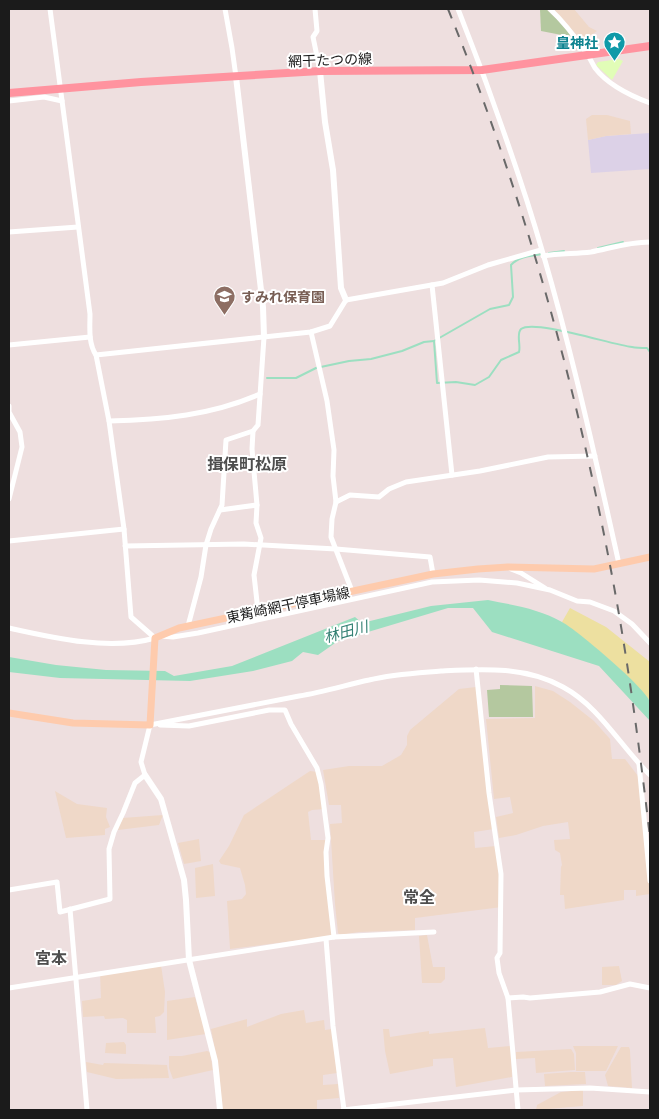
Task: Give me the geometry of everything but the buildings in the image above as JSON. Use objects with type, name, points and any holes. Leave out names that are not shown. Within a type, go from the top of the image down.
[{"type":"main road","name":"網干たつの線","points":[[9,93],[140,82],[320,71],[482,70],[650,46]]},
{"type":"main road","name":"東觜崎網干停車場線","points":[[158,637],[188,626],[433,574],[478,568],[594,568],[650,557]]},
{"type":"main road","points":[[9,713],[73,723],[150,724],[158,637]]},
{"type":"street","points":[[50,9],[90,314],[90,337],[96,355],[109,421],[124,529],[131,617],[158,637]]},
{"type":"street","points":[[188,626],[201,577],[206,545],[220,510],[226,440],[253,431],[258,425],[264,337],[263,307],[236,77],[225,9]]},
{"type":"street","points":[[315,9],[317,31],[313,37],[320,71],[325,122],[333,170],[341,288],[346,300]]},
{"type":"street","points":[[458,9],[482,70],[527,201],[562,322],[619,564]]},
{"type":"street","points":[[550,9],[570,30],[596,68],[612,84],[650,103]]},
{"type":"street","points":[[9,101],[44,97],[62,102]]},
{"type":"street","points":[[9,232],[78,227]]},
{"type":"street","points":[[96,355],[311,332],[330,326],[346,300],[432,285],[455,279],[488,265],[542,253],[590,252],[620,245],[650,242]]},
{"type":"street","points":[[432,285],[452,475]]},
{"type":"street","points":[[311,332],[327,401],[334,450],[333,476],[336,502],[332,519],[331,537],[352,591]]},
{"type":"street","points":[[9,345],[90,337]]},
{"type":"street","points":[[109,421],[170,418],[201,413],[228,407],[260,394]]},
{"type":"street","points":[[9,406],[20,432],[22,447],[9,499]]},
{"type":"street","points":[[253,431],[252,449],[257,505],[256,523],[261,538],[254,575],[258,611]]},
{"type":"street","points":[[336,502],[350,495],[379,496],[389,489],[406,482],[548,457],[595,456]]},
{"type":"street","points":[[220,510],[257,505]]},
{"type":"street","points":[[9,541],[124,529]]},
{"type":"street","points":[[125,546],[260,545],[430,557],[433,574]]},
{"type":"street","points":[[508,567],[550,590],[577,601],[590,602],[614,611],[632,624],[650,643]]},
{"type":"street","points":[[9,628],[53,637],[117,644],[198,633],[414,586],[456,580],[517,583],[550,590]]},
{"type":"street","points":[[476,669],[501,874],[500,952],[497,958],[499,973],[508,998],[518,1110]]},
{"type":"street","points":[[150,724],[300,696],[370,679],[416,673],[476,669],[505,670],[528,673],[549,680],[586,702],[639,764],[650,774]]},
{"type":"street","points":[[150,724],[189,726],[269,710],[285,710],[291,724],[317,768],[322,784],[328,838],[326,852],[334,937]]},
{"type":"street","points":[[150,724],[141,762],[145,775],[161,798],[184,880],[190,960],[215,1061],[220,1110]]},
{"type":"street","points":[[639,764],[650,881]]},
{"type":"street","points":[[9,890],[57,882],[60,912],[110,899],[109,849],[114,832],[135,783],[145,775]]},
{"type":"street","points":[[70,910],[87,1110]]},
{"type":"street","points":[[9,988],[334,937],[434,932]]},
{"type":"street","points":[[326,939],[333,1026],[344,1110],[516,1090],[590,1088],[650,1092]]},
{"type":"street","points":[[508,998],[600,992],[630,984],[650,988]]},
{"type":"shaded area","points":[[540,9],[546,9],[566,28],[572,37],[541,31]]},
{"type":"shaded area","points":[[552,9],[574,9],[589,27],[597,31],[587,38],[578,36]]},
{"type":"shaded area","points":[[619,59],[623,61],[612,80],[596,65],[598,62]]},
{"type":"shaded area","points":[[592,115],[607,115],[630,121],[631,134],[588,140],[586,119]]},
{"type":"shaded area","points":[[650,133],[650,169],[591,173],[588,140],[606,136]]},
{"type":"shaded area","points":[[570,608],[606,627],[650,662],[650,701],[597,649],[562,622]]},
{"type":"shaded area","points":[[500,685],[532,686],[533,717],[489,717],[487,690],[500,689]]},
{"type":"shaded area","points":[[535,686],[553,691],[594,721],[610,739],[612,759],[625,759],[638,776],[648,854],[650,894],[636,896],[636,890],[624,890],[624,900],[565,909],[564,895],[560,895],[562,865],[560,853],[555,850],[554,840],[570,839],[568,822],[543,826],[516,835],[499,838],[496,817],[513,813],[510,797],[494,799],[486,719],[535,718]]},
{"type":"shaded area","points":[[476,687],[494,829],[474,832],[475,848],[496,846],[502,907],[415,918],[415,930],[359,932],[340,935],[338,933],[335,904],[330,824],[342,823],[341,805],[329,805],[323,770],[349,766],[382,766],[401,755],[407,745],[407,736],[410,730],[459,689]]},
{"type":"shaded area","points":[[310,771],[318,772],[325,809],[308,812],[311,840],[327,840],[332,936],[230,949],[227,901],[242,899],[246,894],[245,885],[240,868],[221,864],[219,861],[229,846],[244,815]]},
{"type":"shaded area","points":[[55,791],[77,804],[107,808],[106,817],[110,827],[105,829],[105,835],[66,838]]},
{"type":"shaded area","points":[[163,815],[159,825],[118,830],[122,818]]},
{"type":"shaded area","points":[[199,839],[201,861],[184,864],[178,843]]},
{"type":"shaded area","points":[[213,864],[215,896],[196,898],[195,868]]},
{"type":"shaded area","points":[[427,935],[433,967],[445,967],[445,979],[441,983],[422,983],[419,936]]},
{"type":"shaded area","points":[[161,965],[165,992],[164,1012],[160,1016],[155,1017],[156,1033],[127,1033],[127,1020],[123,1018],[105,1019],[104,1016],[83,1017],[82,1001],[101,998],[100,973]]},
{"type":"shaded area","points":[[619,966],[622,981],[616,985],[602,985],[602,967]]},
{"type":"shaded area","points":[[195,997],[206,1034],[167,1040],[167,1001]]},
{"type":"shaded area","points":[[304,1010],[306,1023],[324,1020],[325,1030],[332,1029],[337,1073],[323,1075],[323,1085],[338,1084],[339,1098],[317,1100],[317,1110],[222,1110],[219,1071],[211,1029],[247,1019],[247,1027],[281,1014]]},
{"type":"shaded area","points":[[485,1028],[488,1048],[511,1046],[512,1077],[456,1087],[453,1058],[433,1059],[433,1066],[390,1074],[383,1029],[389,1029],[390,1037],[429,1031],[429,1034]]},
{"type":"shaded area","points":[[124,1042],[126,1054],[105,1053],[106,1043]]},
{"type":"shaded area","points":[[573,1046],[618,1046],[606,1071],[576,1071],[576,1053]]},
{"type":"shaded area","points":[[621,1047],[629,1047],[630,1050],[632,1088],[608,1086],[605,1075]]},
{"type":"shaded area","points":[[571,1049],[574,1054],[575,1070],[536,1073],[535,1058],[516,1059],[516,1052]]},
{"type":"shaded area","points":[[210,1052],[213,1070],[173,1079],[169,1068],[169,1056],[182,1056]]},
{"type":"shaded area","points":[[86,1062],[103,1065],[104,1063],[167,1065],[169,1078],[116,1079],[87,1072]]},
{"type":"shaded area","points":[[585,1072],[586,1084],[545,1086],[544,1074]]},
{"type":"shaded area","points":[[583,1090],[583,1106],[536,1110],[537,1105],[561,1092]]},
{"type":"water","name":"林田川","points":[[488,600],[536,611],[570,627],[596,647],[646,695],[651,704],[650,721],[599,666],[492,632],[473,608],[448,608],[338,641],[318,655],[303,652],[292,661],[253,671],[190,681],[60,678],[9,672],[9,657],[56,665],[106,670],[165,671],[174,676],[232,666],[355,617],[362,623],[431,606]]},
{"type":"waterway","points":[[598,248],[623,242]]},
{"type":"waterway","points":[[549,253],[564,251]]},
{"type":"waterway","points":[[267,378],[296,378],[316,368],[349,361],[371,359],[402,351],[424,342],[434,341],[490,309],[509,305],[513,297],[511,265],[521,258],[542,254]]},
{"type":"waterway","points":[[434,341],[437,383],[456,382],[475,385],[489,377],[501,360],[519,352],[520,331],[529,327],[541,327],[636,348],[647,348],[650,352]]},
{"type":"railway","points":[[448,9],[474,76],[521,212],[542,280],[579,419],[595,490],[621,629],[650,837]]},
{"type":"place","name":"皇神社","points":[[614,62]]},
{"type":"place","name":"すみれ保育園","points":[[225,316]]},
{"type":"district","name":"揖保町松原","points":[[247,464]]},
{"type":"district","name":"常全","points":[[419,897]]},
{"type":"district","name":"宮本","points":[[51,958]]}]
